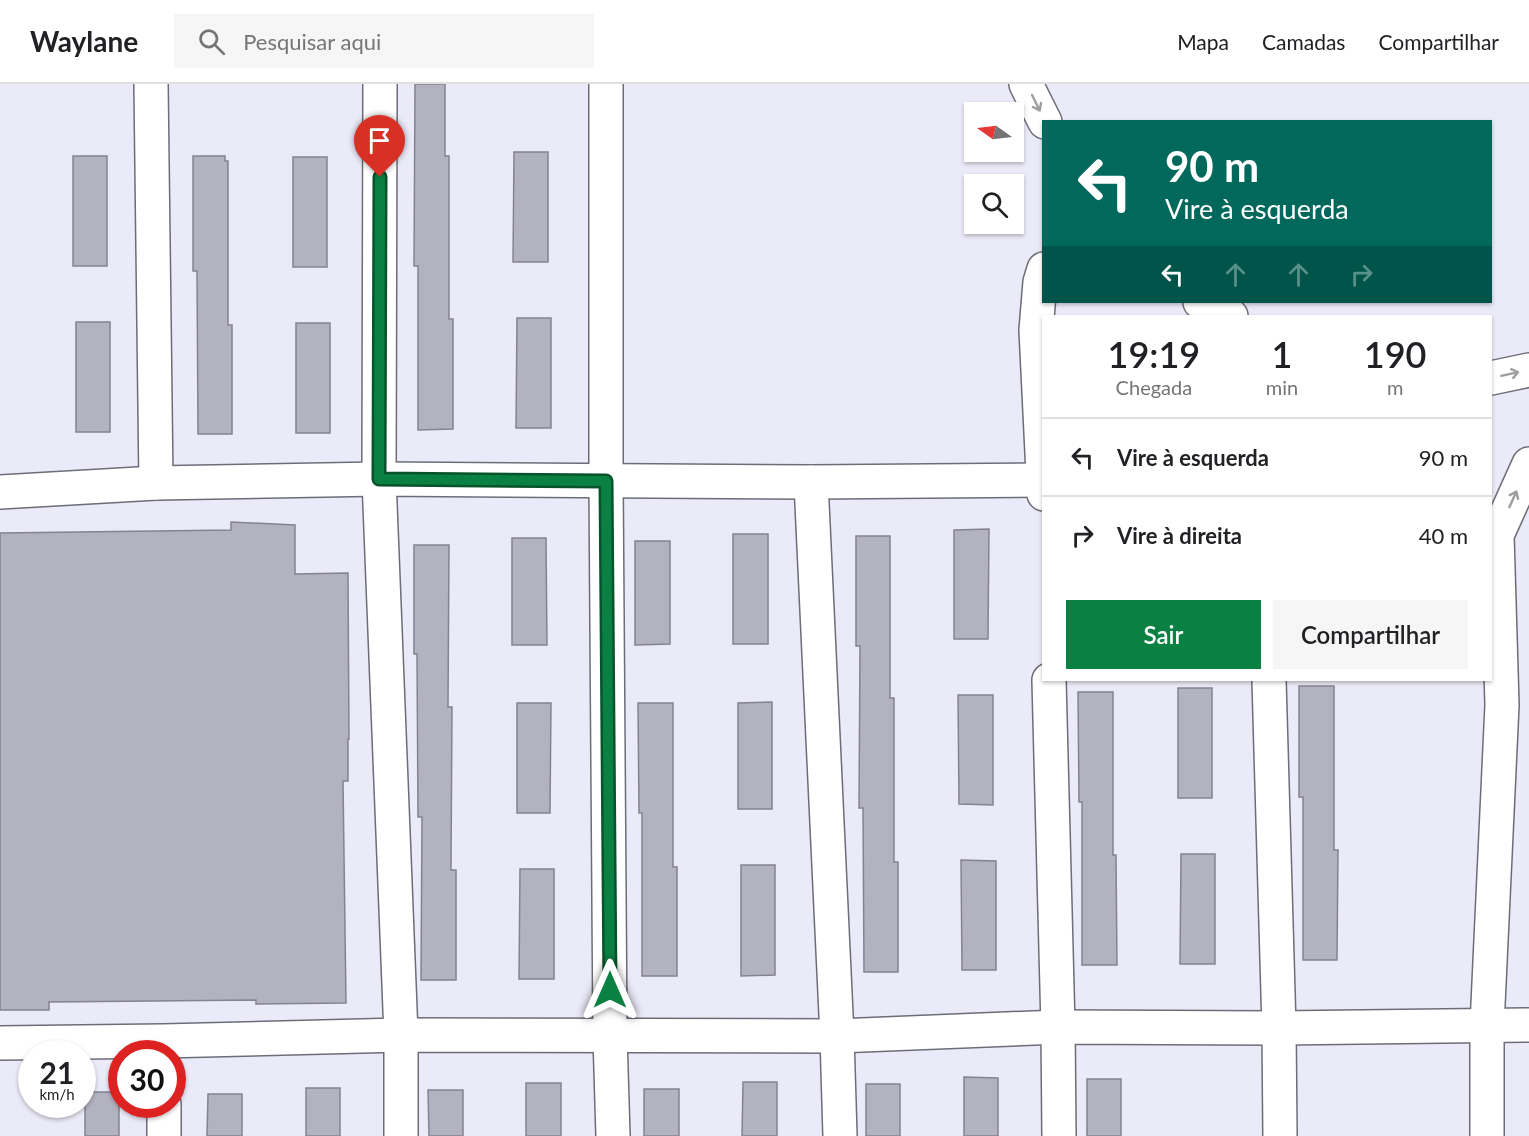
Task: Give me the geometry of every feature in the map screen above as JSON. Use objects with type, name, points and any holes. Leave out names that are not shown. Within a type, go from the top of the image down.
[{"type":"street","points":[[151,84],[156,483]]},
{"type":"street","points":[[380,84],[379,479],[401,1035],[401,1136]]},
{"type":"street","points":[[606,84],[606,481],[610,1036],[613,1136]]},
{"type":"street","points":[[1026,84],[1044,120]]},
{"type":"street","points":[[1042,276],[1036,330],[1042,442]]},
{"type":"street","points":[[1202,303],[1229,315]]},
{"type":"street","points":[[1492,378],[1529,370]]},
{"type":"street","points":[[1487,1136],[1487,1026],[1502,705],[1494,531],[1529,464]]},
{"type":"street","points":[[0,492],[156,483],[379,479],[811,482],[1042,480]]},
{"type":"street","points":[[811,482],[840,1136]]},
{"type":"street","points":[[1049,681],[1059,1136]]},
{"type":"street","points":[[1269,681],[1280,1136]]},
{"type":"street","points":[[186,1046],[401,1035],[837,1036],[1058,1027],[1278,1028],[1529,1025]]},
{"type":"street","points":[[0,1043],[108,1046]]},
{"type":"street","points":[[164,1118],[164,1136]]},
{"type":"building","points":[[415,84],[445,84],[445,156],[449,156],[449,319],[453,319],[453,429],[418,430],[418,266],[414,266]]},
{"type":"building","points":[[514,152],[548,152],[548,262],[513,262]]},
{"type":"building","points":[[73,156],[107,156],[107,266],[73,266]]},
{"type":"building","points":[[193,156],[225,156],[225,161],[228,161],[228,325],[232,325],[232,434],[198,434],[197,271],[193,271]]},
{"type":"building","points":[[293,157],[327,157],[327,267],[293,267]]},
{"type":"building","points":[[517,318],[551,318],[551,428],[516,428]]},
{"type":"building","points":[[76,322],[110,322],[110,432],[76,432]]},
{"type":"building","points":[[296,323],[330,323],[330,433],[296,433]]},
{"type":"building","points":[[231,522],[295,525],[295,574],[348,573],[348,781],[343,781],[346,1003],[256,1004],[256,1000],[49,1002],[49,1010],[0,1010],[0,533],[231,530]]},
{"type":"building","points":[[989,529],[988,639],[954,639],[954,530]]},
{"type":"building","points":[[733,534],[768,534],[768,644],[733,644]]},
{"type":"building","points":[[856,536],[890,536],[890,698],[894,698],[894,862],[898,862],[898,972],[864,972],[863,808],[859,808],[860,646],[856,646]]},
{"type":"building","points":[[512,538],[546,538],[547,645],[512,645]]},
{"type":"building","points":[[635,541],[670,541],[670,644],[635,645]]},
{"type":"building","points":[[414,545],[449,545],[448,707],[452,707],[451,870],[456,870],[456,980],[421,980],[422,817],[418,817]]},
{"type":"building","points":[[1299,686],[1334,686],[1334,850],[1338,850],[1337,960],[1303,960],[1303,797],[1299,797]]},
{"type":"building","points":[[1178,688],[1212,688],[1212,798],[1178,798]]},
{"type":"building","points":[[1078,692],[1113,692],[1113,855],[1116,855],[1117,965],[1082,965],[1082,802],[1079,802]]},
{"type":"building","points":[[958,695],[993,695],[993,805],[959,804]]},
{"type":"building","points":[[772,702],[772,809],[738,809],[738,703]]},
{"type":"building","points":[[517,703],[551,703],[550,813],[517,813]]},
{"type":"building","points":[[638,703],[673,703],[673,867],[677,867],[677,976],[642,976],[642,813],[639,813]]},
{"type":"building","points":[[1181,854],[1215,854],[1215,964],[1180,964]]},
{"type":"building","points":[[961,860],[996,861],[996,970],[962,970]]},
{"type":"building","points":[[741,865],[775,865],[775,975],[741,976]]},
{"type":"building","points":[[520,869],[554,869],[554,979],[519,979]]},
{"type":"building","points":[[964,1077],[998,1078],[998,1136],[964,1136]]},
{"type":"building","points":[[1087,1079],[1121,1079],[1121,1136],[1087,1136]]},
{"type":"building","points":[[743,1082],[777,1082],[777,1136],[742,1136]]},
{"type":"building","points":[[526,1083],[561,1083],[561,1136],[526,1136]]},
{"type":"building","points":[[866,1084],[900,1084],[900,1136],[866,1136]]},
{"type":"building","points":[[306,1088],[340,1088],[340,1136],[306,1136]]},
{"type":"building","points":[[644,1089],[679,1089],[679,1136],[644,1136]]},
{"type":"building","points":[[428,1090],[463,1090],[463,1136],[429,1136]]},
{"type":"building","points":[[96,1092],[108,1092],[108,1118],[119,1118],[119,1136],[85,1136],[85,1118],[96,1118]]},
{"type":"building","points":[[208,1094],[242,1094],[242,1136],[207,1136]]},
{"type":"route","points":[[380,177],[379,479],[606,481],[610,990]]}]
